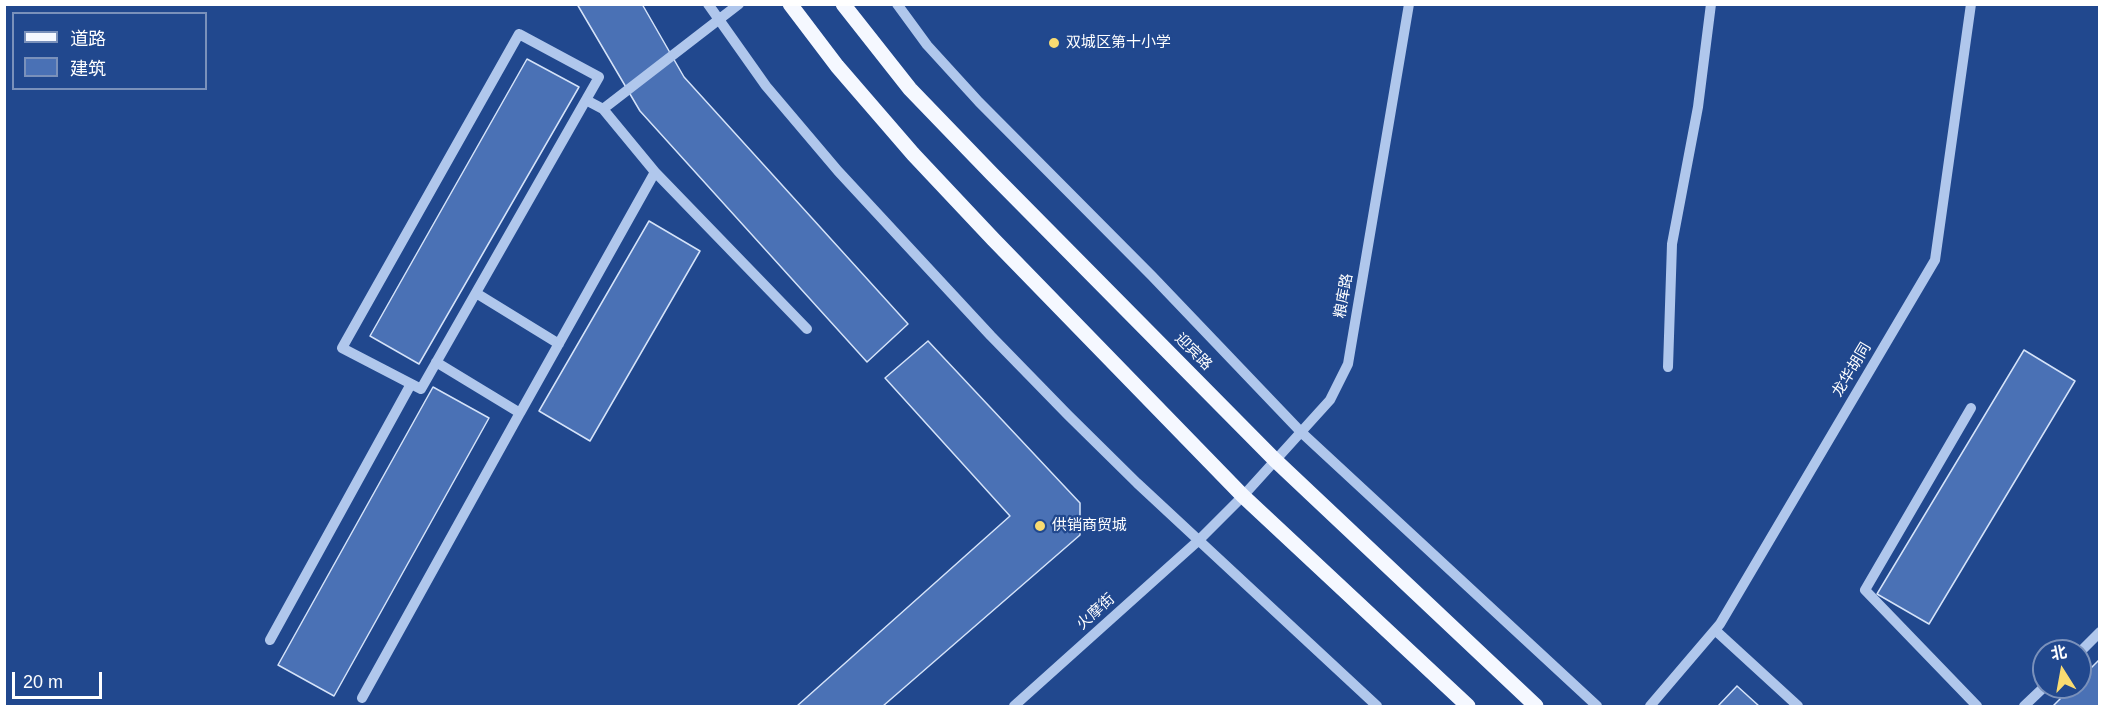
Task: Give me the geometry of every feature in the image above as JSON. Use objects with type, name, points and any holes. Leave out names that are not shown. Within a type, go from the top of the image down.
[{"type":"main road","points":[[790,4],[837,66],[913,154],[1243,496],[1468,706]]},
{"type":"main road","name":"迎宾路","points":[[843,4],[910,89],[1275,460],[1536,706]]},
{"type":"street","points":[[708,4],[766,86],[838,171],[1060,408],[1377,706]]},
{"type":"street","points":[[603,109],[739,4]]},
{"type":"street","points":[[897,4],[927,45],[979,102],[1152,276],[1301,432],[1597,706]]},
{"type":"street","name":"粮库路","points":[[1199,540],[1243,496],[1330,400],[1348,364],[1409,4]]},
{"type":"street","points":[[1668,367],[1672,244],[1698,107],[1711,4]]},
{"type":"street","name":"龙华胡同","points":[[1650,706],[1715,630],[1935,260],[1971,4]]},
{"type":"street","points":[[519,34],[599,77],[586,100],[421,389],[342,348],[519,34]]},
{"type":"street","points":[[586,100],[603,109],[655,172],[807,329]]},
{"type":"street","points":[[362,698],[655,172]]},
{"type":"street","points":[[476,293],[559,344]]},
{"type":"street","points":[[436,362],[520,413],[521,411]]},
{"type":"street","points":[[270,640],[411,384]]},
{"type":"street","points":[[1971,408],[1865,590],[1977,706]]},
{"type":"street","name":"火摩街","points":[[1014,706],[1199,540]]},
{"type":"street","points":[[1715,630],[1798,706]]},
{"type":"building","points":[[577,4],[642,4],[684,77],[908,324],[867,362],[640,111]]},
{"type":"building","points":[[527,59],[579,87],[419,364],[370,336]]},
{"type":"building","points":[[649,221],[700,251],[590,441],[539,411]]},
{"type":"building","name":"供销商贸城","points":[[928,341],[1080,503],[1080,535],[883,706],[797,706],[1010,516],[885,378]]},
{"type":"building","points":[[2024,350],[2075,381],[1929,624],[1877,594]]},
{"type":"building","points":[[433,387],[489,418],[334,696],[278,665]]},
{"type":"building","points":[[2100,659],[2100,706],[2053,706],[2060,699],[2092,699],[2092,667]]},
{"type":"building","points":[[1737,686],[1759,706],[1718,706]]},
{"type":"place","name":"双城区第十小学","points":[[1054,43]]},
{"type":"place","name":"供销商贸城","points":[[1040,526]]}]
